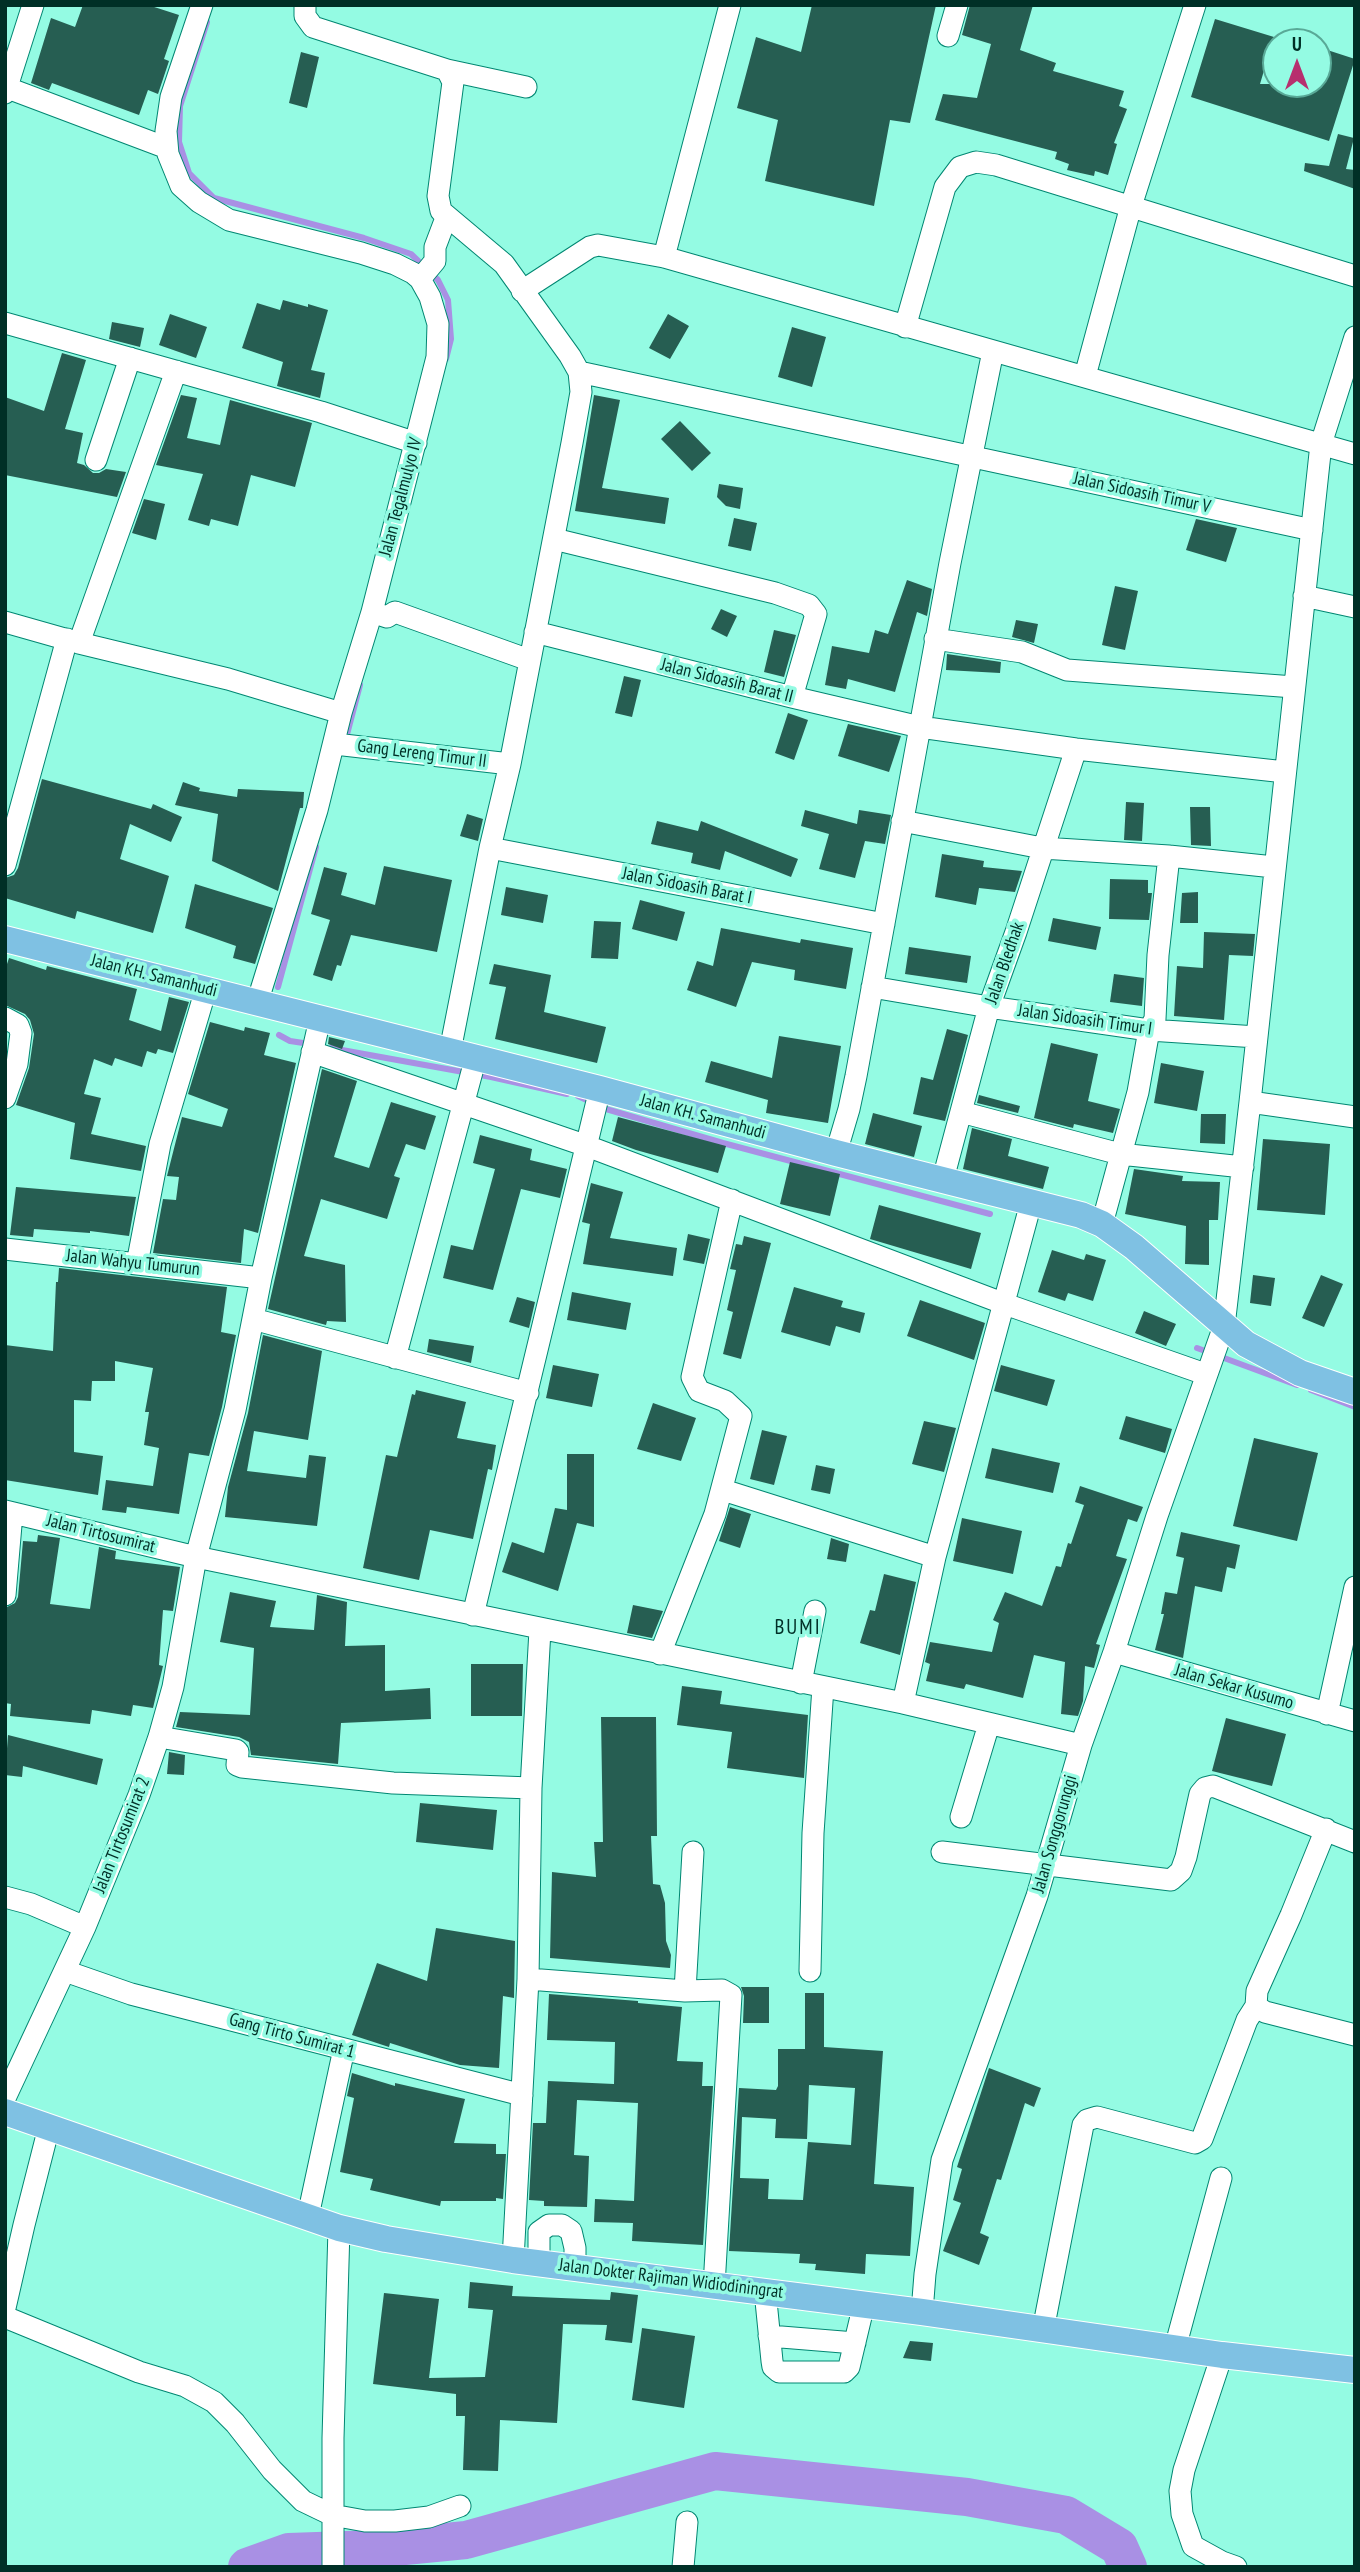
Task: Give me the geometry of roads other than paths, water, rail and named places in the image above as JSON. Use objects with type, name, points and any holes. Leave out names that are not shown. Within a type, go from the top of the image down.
[{"type":"main road","name":"Jalan KH. Samanhudi","points":[[6,942],[257,1003],[315,1038],[463,1054],[597,1102],[836,1153],[1082,1215],[1102,1224],[1164,1272],[1214,1351],[1246,1344],[1300,1373],[1355,1392]]},
{"type":"main road","name":"Jalan Dokter Rajiman Widiodiningrat","points":[[5,2112],[339,2228],[386,2239],[575,2268],[864,2304],[1222,2355],[1355,2370]]},
{"type":"street","points":[[33,5],[6,89],[167,148]]},
{"type":"street","points":[[202,5],[171,97],[166,131],[167,148],[181,186],[199,202],[229,220],[427,271],[446,218]]},
{"type":"street","points":[[305,5],[306,16],[313,27],[447,70],[526,87]]},
{"type":"street","points":[[664,257],[730,5]]},
{"type":"street","points":[[948,36],[957,5]]},
{"type":"street","points":[[1085,376],[1131,206],[1195,5]]},
{"type":"street","points":[[395,1358],[465,1104],[463,1054],[490,848],[510,764],[581,392],[579,372],[570,355],[504,264],[446,218],[441,211],[438,195],[453,82],[447,70]]},
{"type":"street","points":[[905,327],[945,187],[960,167],[976,162],[996,164],[1355,276]]},
{"type":"street","points":[[522,291],[590,247],[598,245],[664,257],[1355,454]]},
{"type":"street","name":"Jalan Tegalmulyo IV","points":[[257,1003],[342,744],[341,713],[378,614],[437,357],[435,309],[427,271]]},
{"type":"street","points":[[5,323],[176,371],[224,395],[321,412],[416,443]]},
{"type":"street","name":"Jalan Songgorunggi","points":[[922,2312],[942,2160],[1023,1938],[1081,1745],[1214,1351],[1250,1102],[1321,444],[1355,337]]},
{"type":"street","points":[[836,1153],[849,1109],[936,639],[993,351]]},
{"type":"street","points":[[96,460],[130,358]]},
{"type":"street","points":[[5,865],[73,641],[176,371]]},
{"type":"street","name":"Jalan Sidoasih Timur V","points":[[579,372],[1312,530]]},
{"type":"street","points":[[554,539],[775,593],[809,605],[816,614],[792,698]]},
{"type":"street","points":[[1304,596],[1355,607]]},
{"type":"street","points":[[378,614],[395,612],[529,660]]},
{"type":"street","points":[[5,622],[228,679],[341,713]]},
{"type":"street","name":"Jalan Sidoasih Barat II","points":[[535,632],[792,698],[920,727],[1076,749],[1285,772]]},
{"type":"street","points":[[936,639],[1022,652],[1067,670],[1294,687]]},
{"type":"street","name":"Gang Lereng Timur II","points":[[342,744],[510,764]]},
{"type":"street","name":"Jalan Bledhak","points":[[943,1179],[989,1007],[1076,749]]},
{"type":"street","points":[[902,821],[1042,848],[1169,856],[1274,867]]},
{"type":"street","name":"Jalan Sidoasih Barat I","points":[[490,848],[884,924]]},
{"type":"street","points":[[1102,1224],[1138,1092],[1149,1030],[1155,1018],[1158,955],[1169,856]]},
{"type":"street","name":"Jalan Sidoasih Timur I","points":[[872,987],[1149,1030],[1257,1037]]},
{"type":"street","points":[[137,1264],[159,1144],[206,989]]},
{"type":"street","points":[[5,1018],[18,1025],[21,1033],[17,1064],[5,1098]]},
{"type":"street","points":[[315,1038],[465,1104],[587,1146],[1005,1304],[1214,1351]]},
{"type":"street","name":"Jalan Tirtosumirat 2","points":[[5,2098],[85,1927],[139,1795],[159,1737],[173,1687],[196,1557],[235,1410],[261,1278],[315,1038]]},
{"type":"street","points":[[473,1615],[597,1102]]},
{"type":"street","points":[[1250,1102],[1355,1117]]},
{"type":"street","points":[[961,1112],[1120,1154],[1242,1167]]},
{"type":"street","points":[[660,1654],[723,1490],[741,1416],[736,1408],[726,1401],[699,1391],[692,1377],[732,1200]]},
{"type":"street","points":[[903,1703],[936,1557],[1031,1203]]},
{"type":"street","name":"Jalan Wahyu Tumurun","points":[[5,1249],[261,1278]]},
{"type":"street","points":[[253,1319],[528,1393]]},
{"type":"street","points":[[723,1490],[936,1557]]},
{"type":"street","points":[[5,1595],[9,1512]]},
{"type":"street","name":"Jalan Tirtosumirat","points":[[9,1512],[196,1557],[903,1703],[1081,1745]]},
{"type":"street","points":[[1327,1714],[1355,1587]]},
{"type":"street","points":[[801,1683],[815,1611]]},
{"type":"street","points":[[526,2261],[522,2095],[528,1979],[531,1788],[540,1630]]},
{"type":"street","name":"Jalan Sekar Kusumo","points":[[1114,1652],[1355,1721]]},
{"type":"street","points":[[810,1971],[813,1833],[822,1687]]},
{"type":"street","points":[[961,1818],[989,1724]]},
{"type":"street","points":[[159,1737],[236,1750],[237,1765],[242,1767],[393,1783],[531,1788]]},
{"type":"street","points":[[942,1852],[1171,1880],[1181,1871],[1186,1857],[1200,1794],[1205,1788],[1213,1786],[1355,1842]]},
{"type":"street","points":[[1043,2330],[1083,2124],[1097,2117],[1195,2143],[1203,2137],[1247,2020],[1255,2006],[1257,1991],[1292,1915],[1326,1829]]},
{"type":"street","points":[[685,1991],[693,1852]]},
{"type":"street","points":[[5,1897],[31,1904],[85,1927]]},
{"type":"street","name":"Gang Tirto Sumirat 1","points":[[65,1971],[131,1994],[522,2095]]},
{"type":"street","points":[[528,1979],[685,1991],[722,1990],[731,1995],[714,2286]]},
{"type":"street","points":[[1255,2006],[1265,2012],[1355,2035]]},
{"type":"street","points":[[308,2216],[344,2049]]},
{"type":"street","points":[[5,2308],[50,2127]]},
{"type":"street","points":[[1175,2348],[1221,2178]]},
{"type":"street","points":[[526,2261],[539,2232],[549,2225],[562,2225],[571,2231],[575,2248],[575,2268]]},
{"type":"street","points":[[333,2567],[339,2228]]},
{"type":"street","points":[[765,2291],[773,2367],[779,2372],[844,2372],[849,2367],[864,2304]]},
{"type":"street","points":[[5,2317],[139,2372],[185,2386],[214,2402],[235,2423],[272,2470],[332,2525],[429,2516],[460,2506]]},
{"type":"street","points":[[769,2336],[855,2343]]},
{"type":"street","points":[[1222,2355],[1184,2470],[1180,2491],[1182,2514],[1193,2546],[1236,2567]]},
{"type":"street","points":[[683,2567],[687,2522]]},
{"type":"waterway","points":[[207,22],[180,106],[179,142],[189,173],[214,198],[364,238],[411,254],[438,280],[448,300],[451,339],[446,359]]},
{"type":"waterway","points":[[345,742],[360,685]]},
{"type":"waterway","points":[[278,987],[316,847]]},
{"type":"waterway","points":[[279,1035],[290,1041],[310,1044]]},
{"type":"waterway","points":[[331,1048],[491,1077],[567,1094]]},
{"type":"waterway","points":[[578,1096],[606,1109],[723,1143],[990,1214]]},
{"type":"waterway","points":[[1197,1348],[1297,1385]]},
{"type":"waterway","points":[[1311,1390],[1355,1407]]},
{"type":"waterway","points":[[247,2567],[289,2552],[374,2549],[466,2540],[715,2471],[967,2497],[1066,2515],[1119,2547],[1128,2567]]},
{"type":"district","name":"BUMI","points":[[798,1628]]}]
